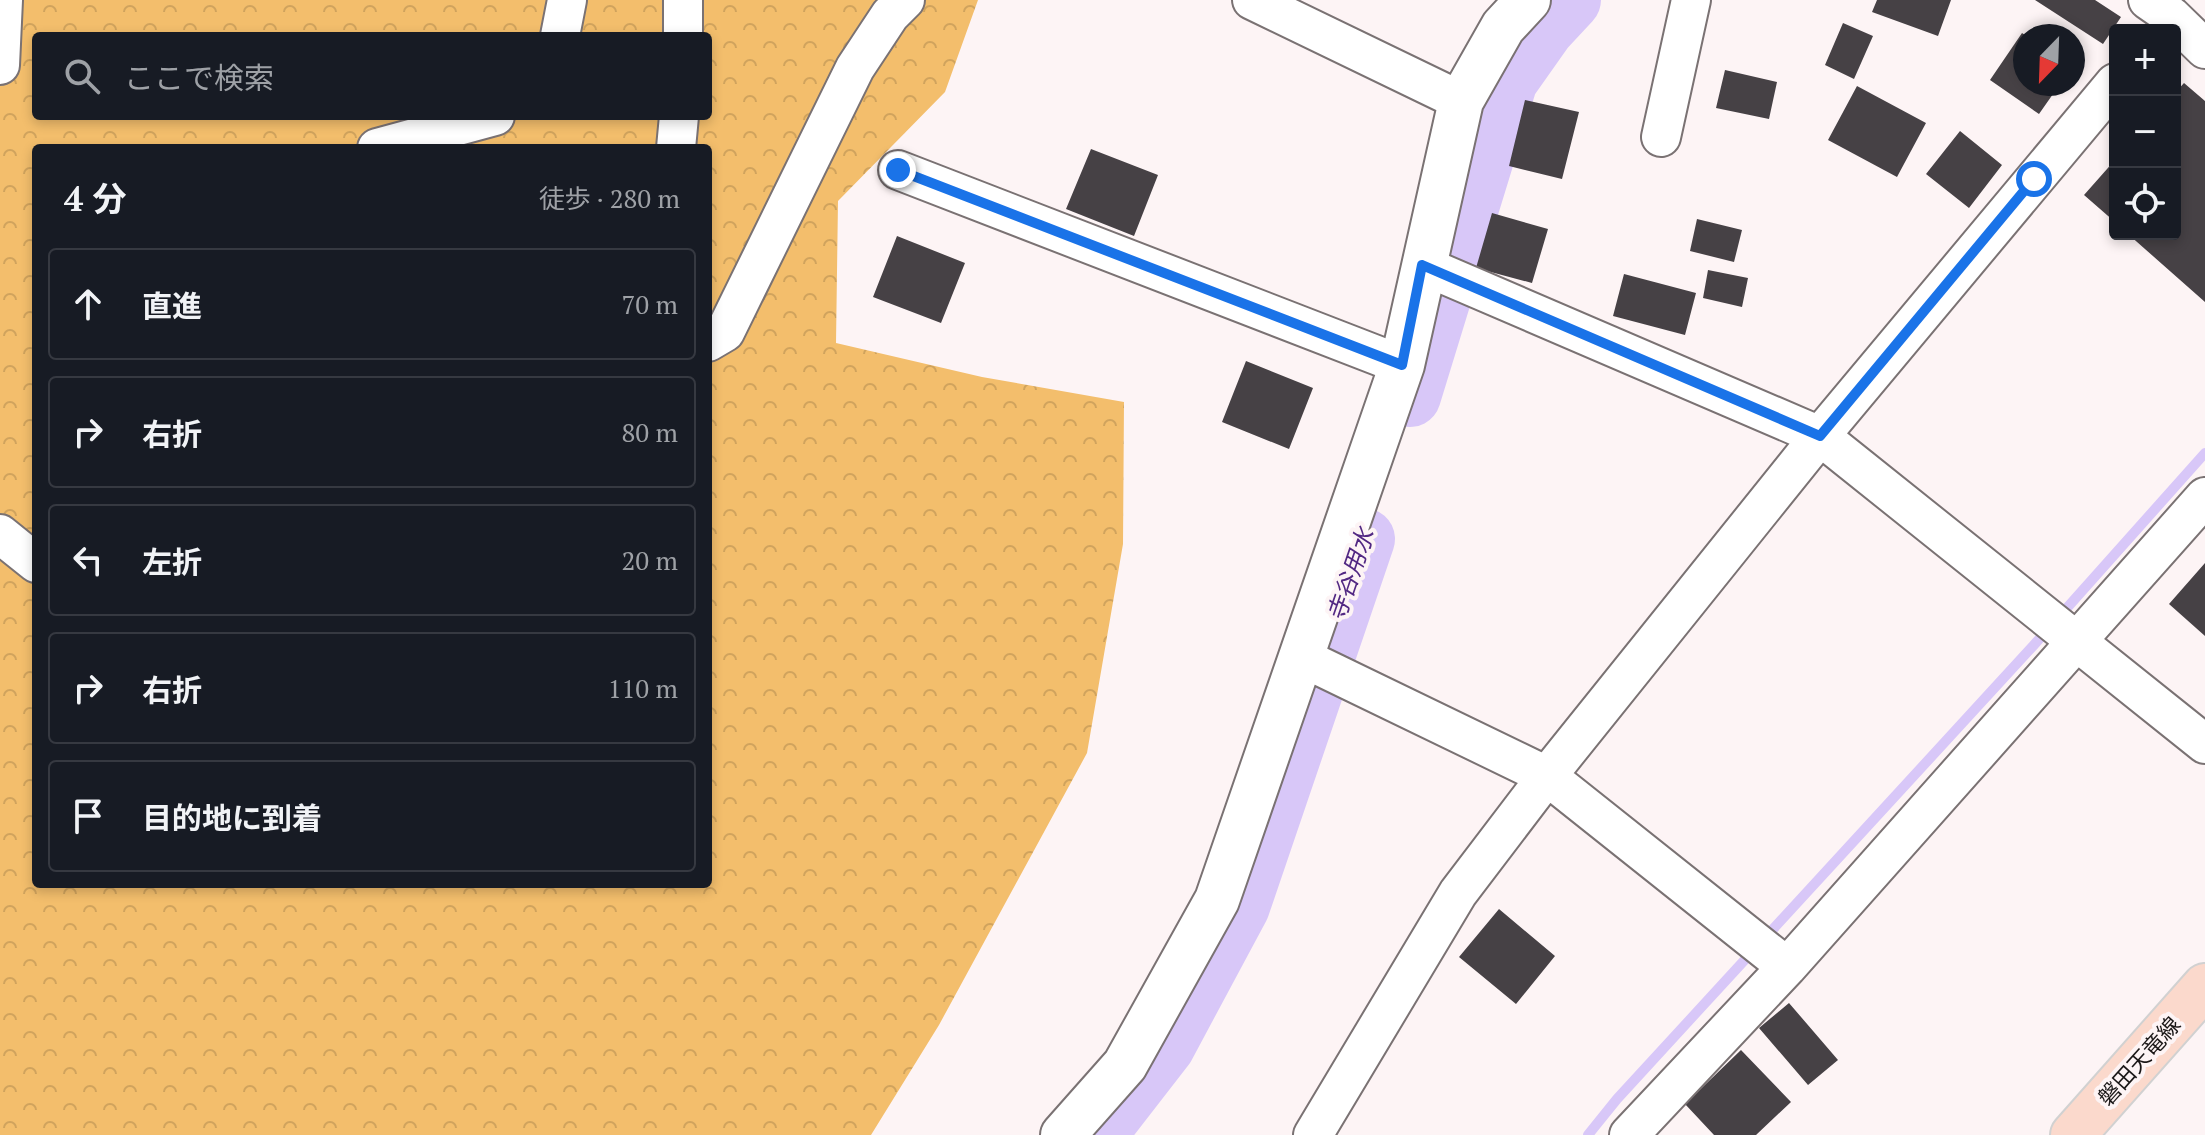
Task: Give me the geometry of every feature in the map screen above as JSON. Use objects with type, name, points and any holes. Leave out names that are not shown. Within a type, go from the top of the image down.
[{"type":"main road","name":"磐田天竜線","points":[[2073,1135],[2205,986]]},
{"type":"street","points":[[0,65],[3,0]]},
{"type":"street","points":[[561,32],[567,0]]},
{"type":"street","points":[[683,0],[683,32]]},
{"type":"street","points":[[712,340],[725,332],[855,68],[890,15],[905,0]]},
{"type":"street","points":[[1063,1135],[1125,1065],[1217,900],[1402,365],[1461,101],[1503,27],[1528,0]]},
{"type":"street","points":[[1661,137],[1691,0]]},
{"type":"street","points":[[1270,4],[1461,101]]},
{"type":"street","points":[[2166,12],[2205,49]]},
{"type":"street","points":[[1313,1135],[1458,893],[1547,776],[1820,436],[2109,90]]},
{"type":"street","points":[[392,144],[480,120]]},
{"type":"street","points":[[676,144],[679,120]]},
{"type":"street","points":[[898,170],[1402,365]]},
{"type":"street","points":[[1422,265],[1820,436],[2205,744]]},
{"type":"street","points":[[1645,1129],[2205,497]]},
{"type":"street","points":[[1301,657],[1547,776],[1787,967]]},
{"type":"green space","points":[[3,0],[978,0],[945,92],[838,201],[836,343],[982,377],[1124,402],[1123,544],[1087,753],[939,1025],[871,1135],[0,1135],[0,65]]},
{"type":"building","points":[[1877,0],[1951,0],[1938,36],[1872,12]]},
{"type":"building","points":[[2035,0],[2095,0],[2121,17],[2116,24],[2109,24],[2109,35],[2103,44],[2085,32],[2085,24],[2072,24]]},
{"type":"building","points":[[1843,23],[1873,36],[1854,79],[1825,65]]},
{"type":"building","points":[[2013,46],[2013,96],[1990,80]]},
{"type":"building","points":[[1725,70],[1777,82],[1769,119],[1716,108]]},
{"type":"building","points":[[2184,83],[2205,101],[2205,302],[2135,240],[2181,240],[2181,86]]},
{"type":"building","points":[[1857,86],[1926,123],[1897,177],[1828,140]]},
{"type":"building","points":[[2013,96],[2052,96],[2039,114]]},
{"type":"building","points":[[1525,100],[1579,112],[1562,179],[1509,166]]},
{"type":"building","points":[[1960,131],[2002,165],[1969,208],[1926,174]]},
{"type":"building","points":[[1091,149],[1158,175],[1134,236],[1066,209]]},
{"type":"building","points":[[2109,167],[2109,217],[2084,195]]},
{"type":"building","points":[[1492,213],[1548,229],[1532,283],[1476,268]]},
{"type":"building","points":[[1697,219],[1742,230],[1734,262],[1690,251]]},
{"type":"building","points":[[897,236],[965,263],[941,323],[873,297]]},
{"type":"building","points":[[1708,270],[1748,278],[1742,307],[1703,298]]},
{"type":"building","points":[[1624,274],[1696,293],[1685,335],[1613,316]]},
{"type":"building","points":[[1246,361],[1313,388],[1289,449],[1222,422]]},
{"type":"building","points":[[2205,563],[2205,636],[2169,604]]},
{"type":"building","points":[[1499,909],[1555,956],[1516,1004],[1459,957]]},
{"type":"building","points":[[1789,1003],[1838,1060],[1808,1085],[1759,1028]]},
{"type":"building","points":[[1741,1050],[1791,1102],[1756,1135],[1714,1135],[1685,1104]]},
{"type":"waterway","name":"寺谷用水","points":[[1410,396],[1507,80],[1543,29],[1570,0]]},
{"type":"waterway","points":[[1588,1135],[1617,1099],[2033,646],[2205,453]]},
{"type":"waterway","name":"寺谷用水","points":[[1095,1135],[1164,1046],[1239,906],[1364,539]]},
{"type":"route","points":[[898,170],[1402,365],[1422,265],[1820,436],[2034,179]]}]
